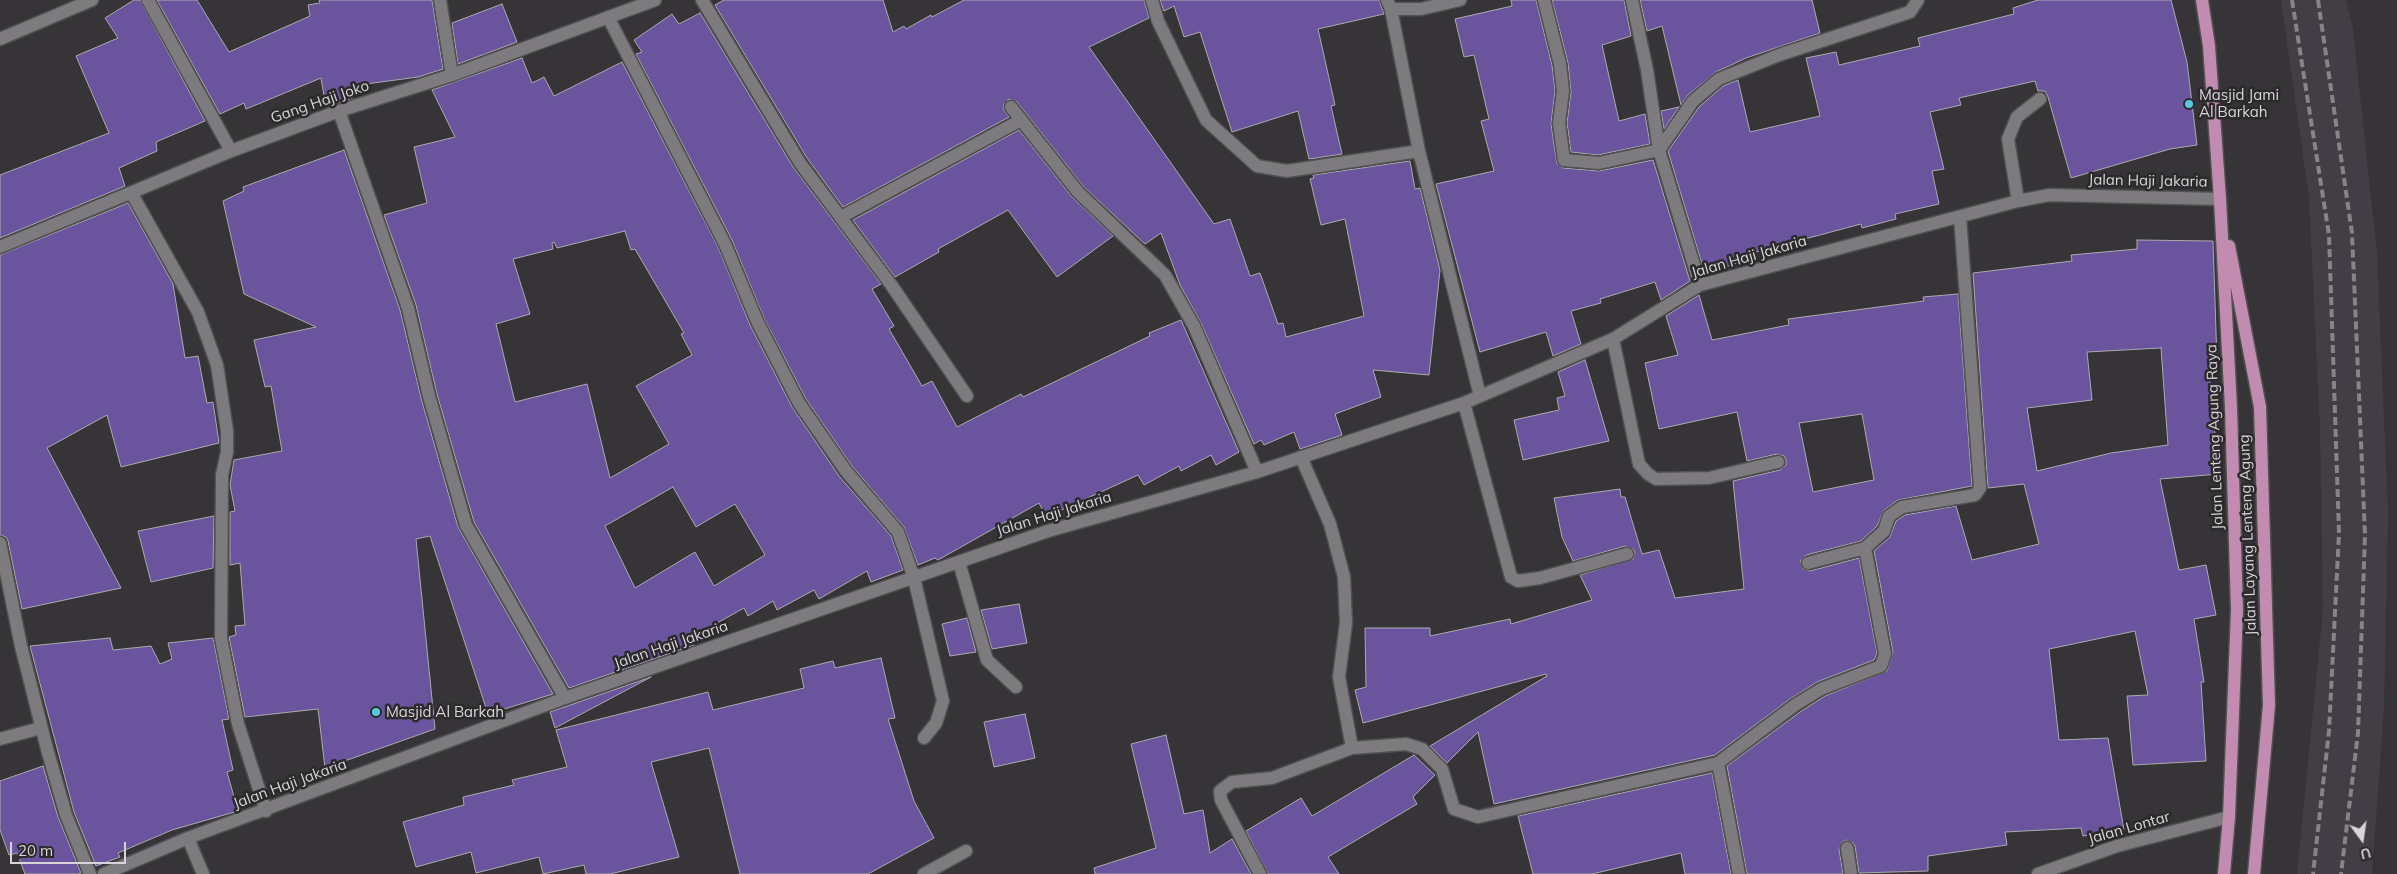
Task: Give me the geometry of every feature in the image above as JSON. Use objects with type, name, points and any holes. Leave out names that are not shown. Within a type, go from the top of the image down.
[{"type":"main road","name":"Jalan Lenteng Agung Raya","points":[[2202,0],[2209,46],[2220,199],[2231,408],[2237,610],[2230,817],[2224,874]]},
{"type":"main road","name":"Jalan Layang Lenteng Agung","points":[[2220,199],[2260,407],[2269,705],[2254,874]]},
{"type":"street","points":[[0,39],[92,0]]},
{"type":"street","points":[[148,0],[231,151]]},
{"type":"street","points":[[440,0],[452,75]]},
{"type":"street","name":"Gang Haji Joko","points":[[0,247],[132,194],[231,151],[339,111],[452,75],[655,0]]},
{"type":"street","points":[[702,0],[800,164],[892,286],[967,396]]},
{"type":"street","points":[[1152,0],[1158,21],[1206,120],[1257,166],[1287,171],[1419,151]]},
{"type":"street","points":[[1460,0],[1420,9],[1389,4],[1419,151],[1480,396]]},
{"type":"street","points":[[1544,0],[1560,64],[1563,91],[1559,124],[1564,160],[1598,163],[1659,150],[1693,101],[1719,79],[1779,55],[1910,12],[1918,0]]},
{"type":"street","points":[[1632,0],[1647,70],[1659,150],[1700,285]]},
{"type":"street","points":[[608,17],[725,244],[757,321],[799,403],[846,471],[898,532],[914,578],[944,701],[936,723],[924,738]]},
{"type":"street","points":[[2018,201],[2008,139],[2017,118],[2040,99]]},
{"type":"street","points":[[1011,107],[1078,192],[1165,275],[1194,326],[1257,472]]},
{"type":"street","points":[[339,111],[408,308],[429,396],[466,525],[565,698]]},
{"type":"street","points":[[841,217],[1021,120]]},
{"type":"street","points":[[132,194],[198,312],[217,365],[226,431],[226,452],[222,475],[221,638],[238,724],[266,811]]},
{"type":"street","name":"Jalan Haji Jakaria","points":[[104,874],[188,838],[266,811],[565,698],[1048,531],[1257,472],[1464,403],[1612,339],[1700,285],[2018,201],[2049,195],[2220,199]]},
{"type":"street","points":[[1808,563],[1865,548],[1884,531],[1889,516],[1902,508],[1975,495],[1980,488],[1960,217]]},
{"type":"street","points":[[1612,339],[1639,464],[1648,474],[1656,479],[1709,478],[1778,462]]},
{"type":"street","points":[[1464,403],[1511,577],[1518,581],[1528,580],[1627,554]]},
{"type":"street","points":[[1301,457],[1330,524],[1344,577],[1346,623],[1339,677],[1352,748]]},
{"type":"street","points":[[0,543],[21,646],[41,728],[59,793],[90,874]]},
{"type":"street","points":[[1260,874],[1221,800],[1220,791],[1232,782],[1272,778],[1352,748],[1406,744],[1422,749],[1442,769],[1454,809],[1478,817],[1718,763],[1794,706],[1822,689],[1881,666],[1885,654],[1865,548]]},
{"type":"street","points":[[958,562],[987,660],[1016,687]]},
{"type":"street","points":[[0,738],[41,728]]},
{"type":"street","points":[[1718,763],[1739,874]]},
{"type":"street","name":"Jalan Lontar","points":[[2038,874],[2116,846],[2230,817]]},
{"type":"street","points":[[188,838],[203,874]]},
{"type":"street","points":[[1847,848],[1851,874]]},
{"type":"street","points":[[924,874],[966,851]]},
{"type":"shaded area","points":[[2281,0],[2346,0],[2353,29],[2377,254],[2388,513],[2384,707],[2372,874],[2297,874],[2323,609],[2320,428],[2309,198]]},
{"type":"building","points":[[134,0],[140,0],[205,121],[156,142],[157,151],[119,168],[125,186],[0,238],[0,175],[109,133],[76,56],[118,38],[105,18]]},
{"type":"building","points":[[157,0],[197,0],[229,52],[310,16],[308,5],[320,3],[319,0],[432,0],[443,69],[418,77],[351,86],[353,98],[326,107],[321,78],[246,109],[244,103],[220,114]]},
{"type":"building","points":[[724,0],[883,0],[893,32],[904,26],[906,29],[964,0],[1144,0],[1149,18],[1089,47],[1214,224],[1230,219],[1250,276],[1260,273],[1278,324],[1283,323],[1286,337],[1364,316],[1345,219],[1321,225],[1310,179],[1314,178],[1313,175],[1410,161],[1415,189],[1420,188],[1440,270],[1429,375],[1373,370],[1381,397],[1335,414],[1342,435],[1300,449],[1294,432],[1264,445],[1261,440],[1254,444],[1201,323],[1180,285],[1161,233],[1145,244],[1084,187],[1017,102],[1009,99],[1004,104],[1003,109],[1009,117],[843,207],[807,158],[715,5]]},
{"type":"building","points":[[1160,0],[1379,0],[1384,14],[1318,29],[1335,105],[1331,106],[1342,154],[1309,159],[1298,111],[1232,132],[1200,32],[1184,37],[1174,6],[1164,11]]},
{"type":"building","points":[[1511,0],[1536,0],[1552,65],[1555,91],[1551,124],[1557,164],[1563,168],[1599,171],[1653,160],[1690,281],[1661,300],[1655,282],[1600,299],[1601,303],[1571,311],[1581,344],[1553,356],[1546,332],[1480,352],[1436,184],[1494,171],[1481,121],[1489,119],[1474,55],[1464,57],[1455,19],[1512,6]]},
{"type":"building","points":[[1552,0],[1624,0],[1631,36],[1602,45],[1619,121],[1645,114],[1650,144],[1598,155],[1571,152],[1567,123],[1571,92],[1568,63]]},
{"type":"building","points":[[1640,0],[1812,0],[1820,33],[1746,58],[1716,72],[1688,95],[1681,105],[1662,26],[1647,31]]},
{"type":"building","points":[[2038,0],[2171,0],[2187,62],[2197,145],[2170,149],[2071,178],[2048,97],[2045,91],[2038,91],[2035,81],[1959,98],[1961,105],[1930,112],[1944,169],[1932,171],[1939,204],[1895,214],[1896,219],[1862,228],[1861,224],[1752,253],[1754,257],[1705,274],[1668,151],[1699,107],[1723,86],[1738,80],[1750,132],[1820,116],[1806,58],[1836,52],[1839,65],[1920,46],[1918,38],[2014,14],[2013,8]]},
{"type":"building","points":[[502,4],[517,42],[458,64],[452,23]]},
{"type":"building","points":[[700,13],[793,167],[881,284],[872,289],[894,326],[889,329],[922,386],[932,381],[957,427],[1021,394],[1023,397],[1150,336],[1149,333],[1181,320],[1239,452],[1216,465],[1211,455],[1181,471],[1179,466],[1144,485],[1138,475],[1046,517],[1039,503],[938,560],[935,558],[918,565],[904,527],[852,466],[806,399],[764,318],[732,240],[636,54],[642,52],[634,40],[672,14],[679,24]]},
{"type":"building","points":[[522,58],[532,83],[544,77],[554,96],[622,62],[718,247],[750,325],[792,407],[839,476],[891,536],[903,570],[871,582],[867,571],[819,599],[814,590],[777,610],[773,601],[748,616],[744,608],[692,637],[694,645],[569,688],[474,522],[437,394],[416,305],[384,215],[427,203],[414,147],[455,137],[432,90]],"holes":[[[625,231],[631,250],[635,249],[684,333],[681,334],[692,355],[636,386],[669,444],[610,478],[587,384],[515,402],[496,324],[530,314],[513,259],[553,249],[552,243],[554,242],[557,248]],[[673,487],[696,527],[735,504],[765,555],[714,586],[695,552],[635,588],[605,526]]]},
{"type":"building","points":[[1679,107],[1664,129],[1661,111]]},
{"type":"building","points":[[1019,130],[1072,197],[1113,236],[1057,277],[1008,210],[938,249],[939,252],[895,277],[853,220]]},
{"type":"building","points":[[344,150],[400,310],[421,398],[458,527],[553,694],[488,714],[430,536],[416,539],[435,729],[325,768],[318,709],[245,717],[229,637],[236,635],[235,626],[245,625],[240,563],[230,565],[230,512],[235,511],[230,485],[234,460],[282,451],[271,386],[265,387],[254,340],[316,327],[244,294],[223,201],[244,191],[243,187]]},
{"type":"building","points":[[128,203],[173,284],[185,358],[198,356],[207,403],[213,402],[219,443],[121,467],[107,415],[47,448],[121,588],[22,609],[8,541],[6,537],[0,535],[0,255]]},
{"type":"building","points":[[2137,240],[2213,241],[2217,362],[2208,362],[2219,474],[2160,479],[2179,570],[2206,565],[2216,615],[2194,619],[2204,682],[2201,682],[2206,761],[2133,765],[2127,696],[2148,695],[2135,631],[2049,649],[2059,740],[2108,738],[2124,830],[2083,836],[2081,828],[2005,832],[2007,845],[1928,856],[1928,871],[1859,873],[1855,846],[1846,840],[1842,842],[1839,849],[1843,874],[1747,874],[1727,766],[1800,712],[1825,696],[1887,671],[1893,652],[1874,551],[1890,537],[1896,521],[1905,515],[1956,506],[1972,560],[2039,544],[2024,484],[1988,488],[1973,273],[2072,261],[2071,255],[2137,249]],"holes":[[[2161,348],[2168,445],[2111,453],[2037,471],[2027,408],[2092,400],[2087,352]]]},
{"type":"building","points":[[1958,294],[1972,486],[1898,500],[1884,510],[1877,526],[1861,541],[1806,555],[1800,561],[1803,569],[1810,571],[1859,558],[1877,653],[1874,660],[1817,682],[1790,699],[1715,755],[1494,804],[1478,732],[1447,763],[1430,746],[1547,676],[1546,674],[1363,723],[1355,690],[1366,687],[1365,628],[1430,628],[1430,636],[1510,619],[1511,624],[1592,600],[1580,575],[1633,559],[1635,552],[1633,549],[1625,546],[1573,561],[1562,537],[1554,498],[1620,489],[1621,497],[1625,497],[1642,554],[1659,550],[1675,598],[1744,589],[1733,481],[1780,470],[1786,465],[1786,460],[1784,456],[1777,454],[1747,461],[1737,412],[1659,429],[1645,363],[1678,355],[1666,316],[1699,295],[1712,340],[1789,325],[1788,319],[1924,301],[1923,297]],"holes":[[[1862,414],[1874,480],[1813,492],[1799,423]]]},
{"type":"building","points":[[1585,360],[1609,441],[1523,460],[1514,420],[1559,410],[1557,398],[1565,396],[1558,372]]},
{"type":"building","points":[[214,516],[213,568],[151,582],[138,531]]},
{"type":"building","points":[[1019,604],[1027,643],[992,649],[981,610]]},
{"type":"building","points":[[967,618],[976,652],[950,656],[942,624]]},
{"type":"building","points":[[110,638],[113,650],[151,646],[160,664],[172,659],[168,643],[213,638],[229,719],[222,720],[233,770],[227,772],[238,811],[172,830],[118,853],[120,857],[96,866],[74,812],[30,646]]},
{"type":"building","points":[[881,658],[895,718],[888,719],[914,801],[934,838],[868,874],[740,874],[709,748],[651,762],[679,857],[610,874],[586,874],[584,865],[543,874],[539,857],[476,873],[471,852],[416,867],[403,822],[464,805],[463,797],[514,785],[512,780],[567,767],[556,730],[708,692],[713,710],[804,688],[800,669],[833,661],[835,668]]},
{"type":"building","points":[[651,677],[555,728],[550,712]]},
{"type":"building","points":[[1025,714],[1035,758],[994,767],[984,722]]},
{"type":"building","points":[[1166,735],[1184,814],[1203,810],[1210,853],[1232,839],[1251,874],[1095,874],[1094,868],[1156,848],[1131,744]]},
{"type":"building","points":[[1414,755],[1435,775],[1413,797],[1417,804],[1328,857],[1339,874],[1268,874],[1246,831],[1301,798],[1312,816]]},
{"type":"building","points":[[43,766],[58,817],[81,873],[25,874],[17,853],[9,855],[0,830],[0,781]]},
{"type":"building","points":[[1712,773],[1731,874],[1685,874],[1681,853],[1592,874],[1533,874],[1518,816]]},
{"type":"railway","points":[[2292,0],[2329,235],[2339,533],[2329,731],[2313,874]]},
{"type":"railway","points":[[2318,0],[2352,233],[2365,535],[2358,733],[2341,874]]},
{"type":"place","name":"Masjid Jami Al Barkah","points":[[2189,104]]},
{"type":"place","name":"Masjid Al Barkah","points":[[376,712]]}]
